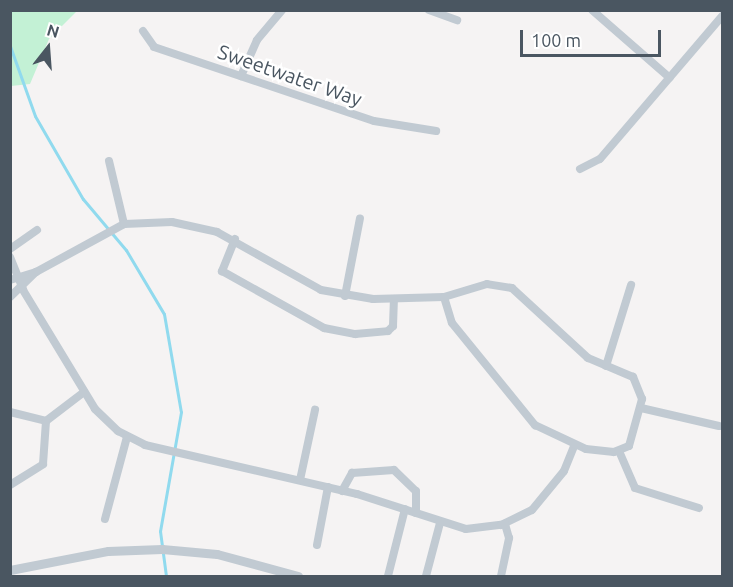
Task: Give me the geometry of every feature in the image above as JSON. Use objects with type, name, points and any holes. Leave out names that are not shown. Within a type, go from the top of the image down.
[{"type":"street","points":[[241,76],[257,40],[282,10]]},
{"type":"street","points":[[429,10],[457,20]]},
{"type":"street","points":[[592,10],[670,78]]},
{"type":"street","points":[[580,169],[600,159],[723,16]]},
{"type":"street","name":"Sweetwater Way","points":[[143,31],[154,47],[374,121],[436,131]]},
{"type":"street","points":[[108,161],[124,225]]},
{"type":"street","points":[[345,296],[360,218]]},
{"type":"street","points":[[14,278],[36,272],[124,225],[180,223],[235,239],[308,285],[345,296],[393,299],[444,297],[487,284],[512,288],[588,358],[636,380],[641,408],[631,442],[619,451],[574,446],[524,416],[452,324],[444,297]]},
{"type":"street","points":[[10,249],[37,230]]},
{"type":"street","points":[[235,239],[222,264],[224,273],[324,328],[355,334],[388,331],[393,326],[393,299]]},
{"type":"street","points":[[10,257],[14,278],[84,392],[105,421],[127,438],[328,487],[405,509],[440,523],[466,529],[505,524],[541,502],[567,466],[574,446]]},
{"type":"street","points":[[10,297],[23,290],[36,272]]},
{"type":"street","points":[[606,366],[631,285]]},
{"type":"street","points":[[10,485],[43,464],[46,421],[84,392]]},
{"type":"street","points":[[641,408],[719,426]]},
{"type":"street","points":[[300,480],[315,410]]},
{"type":"street","points":[[10,412],[46,421]]},
{"type":"street","points":[[105,519],[127,438]]},
{"type":"street","points":[[619,451],[635,488],[699,508]]},
{"type":"street","points":[[342,491],[352,473],[394,470],[416,492],[416,513]]},
{"type":"street","points":[[317,545],[328,487]]},
{"type":"street","points":[[388,576],[405,509]]},
{"type":"street","points":[[426,576],[440,523]]},
{"type":"street","points":[[501,576],[509,538],[505,524]]},
{"type":"street","points":[[10,570],[108,551],[162,549],[217,554],[298,576]]},
{"type":"green space","points":[[10,11],[77,11],[49,39],[30,84],[11,86]]},
{"type":"waterway","points":[[10,46],[35,116],[83,199],[126,250],[164,314],[181,412],[160,531],[166,576]]}]
